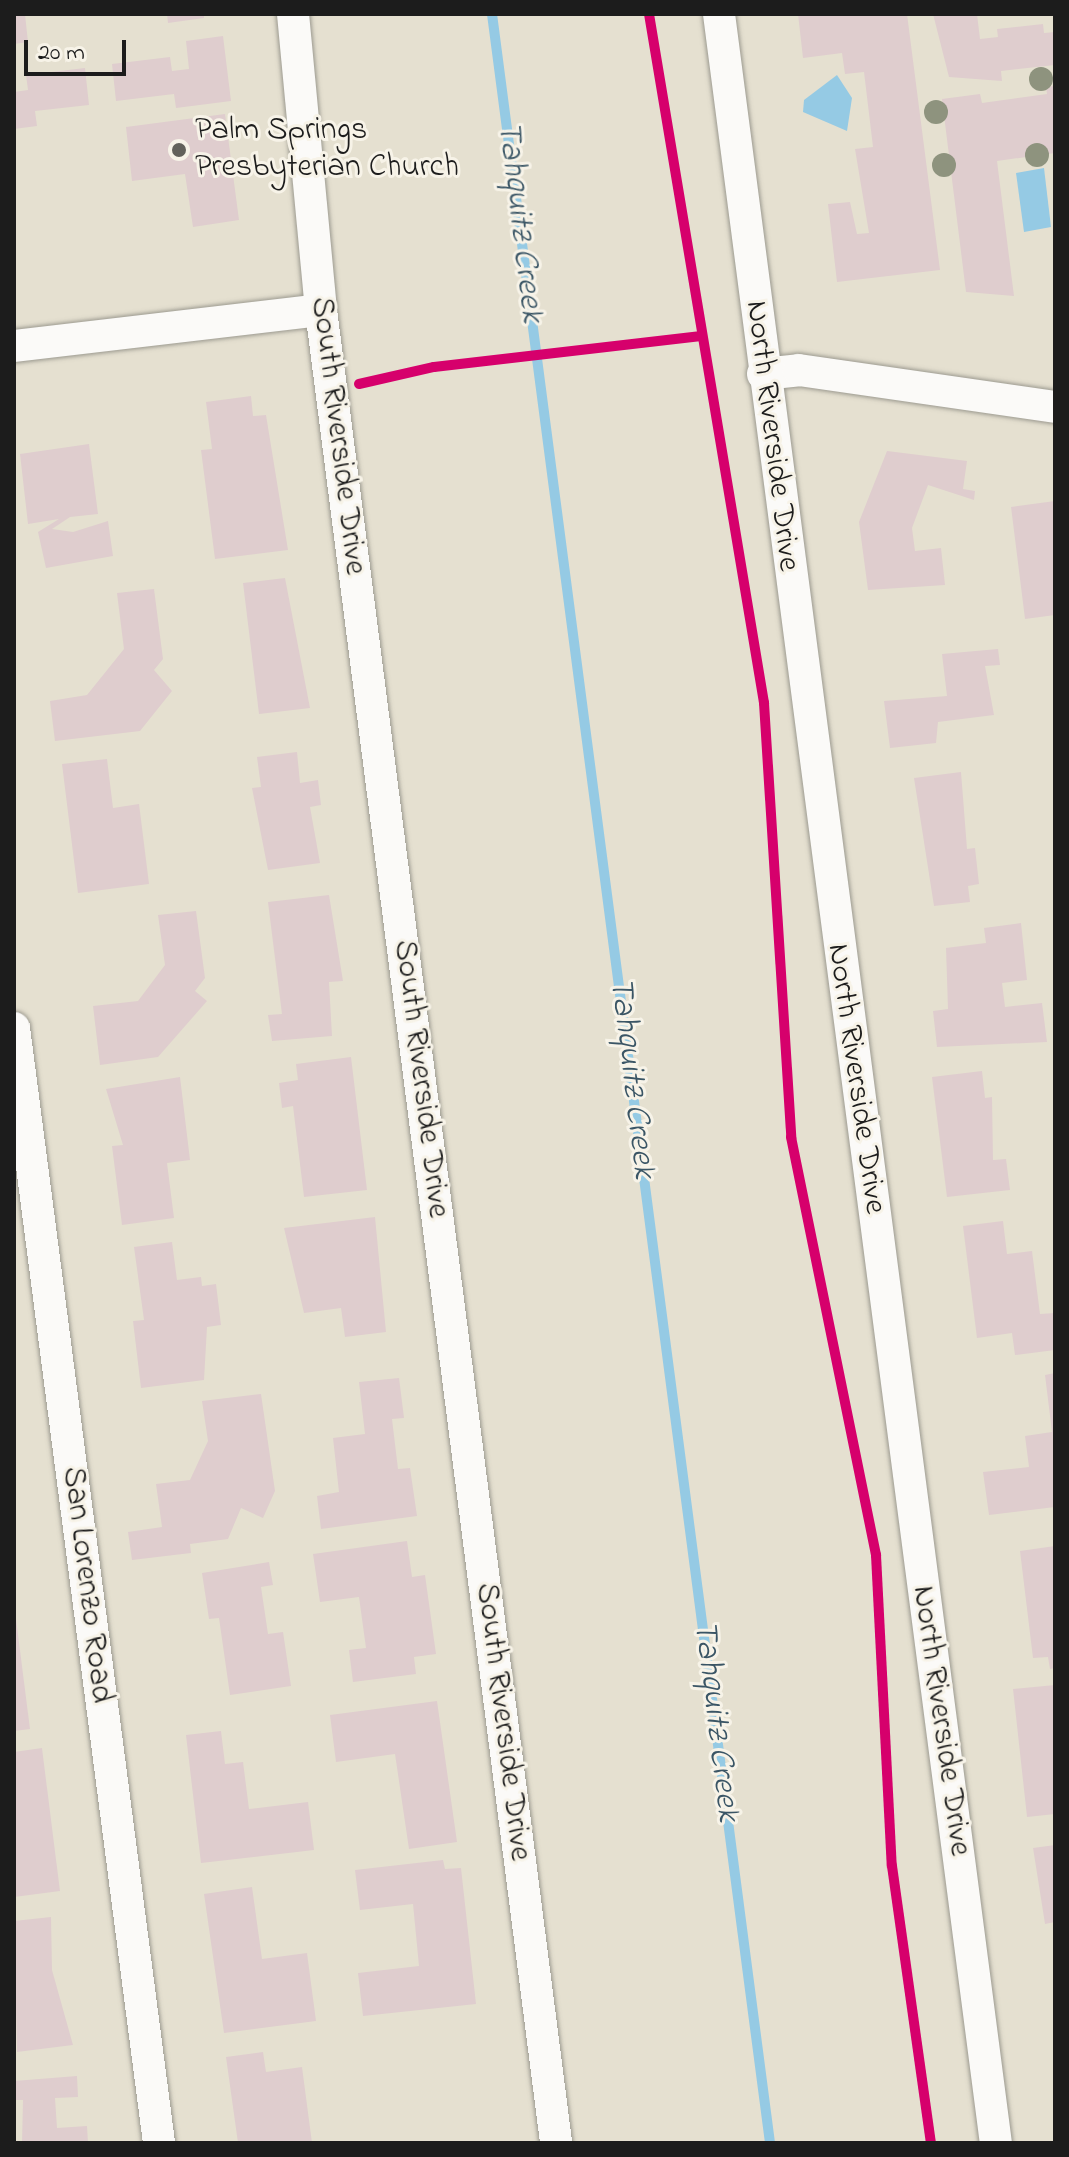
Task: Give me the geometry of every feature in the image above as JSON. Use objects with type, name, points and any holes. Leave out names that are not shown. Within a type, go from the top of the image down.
[{"type":"street","name":"South Riverside Drive","points":[[293,14],[321,310],[556,2143]]},
{"type":"street","name":"North Riverside Drive","points":[[719,14],[763,374],[996,2143]]},
{"type":"street","points":[[14,346],[321,310]]},
{"type":"street","points":[[763,374],[799,370],[1055,407]]},
{"type":"street","name":"San Lorenzo Road","points":[[14,1028],[159,2143]]},
{"type":"water","points":[[837,75],[852,98],[847,131],[803,112],[804,100]]},
{"type":"water","points":[[1044,168],[1051,227],[1024,232],[1016,173]]},
{"type":"building","points":[[14,14],[25,14],[28,42],[14,44]]},
{"type":"building","points":[[167,14],[204,14],[204,18],[168,23]]},
{"type":"building","points":[[798,14],[907,14],[940,270],[837,282],[828,204],[850,202],[857,234],[869,233],[855,149],[873,147],[864,72],[845,74],[842,53],[803,58]]},
{"type":"building","points":[[933,14],[977,14],[980,39],[998,37],[997,29],[1043,24],[1044,33],[1055,32],[1055,65],[1001,71],[1002,81],[949,77]]},
{"type":"building","points":[[223,36],[231,101],[176,108],[174,94],[116,101],[112,64],[170,57],[172,71],[189,69],[186,41]]},
{"type":"building","points":[[85,68],[89,105],[35,111],[37,126],[14,129],[14,92],[28,90],[26,75]]},
{"type":"building","points":[[1055,86],[1055,153],[997,161],[1014,296],[966,292],[942,99],[980,94],[982,103],[1047,94],[1046,87]]},
{"type":"building","name":"Palm Springs Presbyterian Church","points":[[225,114],[239,220],[193,227],[185,174],[132,181],[126,127]]},
{"type":"building","points":[[251,396],[253,416],[266,415],[288,550],[215,559],[201,450],[212,449],[206,402]]},
{"type":"building","points":[[89,444],[98,514],[70,517],[52,529],[73,532],[108,521],[113,556],[46,568],[38,532],[59,519],[28,524],[20,454]]},
{"type":"building","points":[[887,451],[967,461],[963,489],[975,491],[974,500],[928,485],[912,528],[915,551],[941,548],[945,585],[868,590],[859,522]]},
{"type":"building","points":[[1055,501],[1055,615],[1025,619],[1011,507]]},
{"type":"building","points":[[285,578],[310,708],[259,714],[243,583]]},
{"type":"building","points":[[154,589],[163,659],[154,670],[172,691],[140,731],[55,741],[50,701],[87,695],[124,649],[117,593]]},
{"type":"building","points":[[998,649],[1000,665],[985,666],[994,715],[938,722],[936,743],[890,748],[884,701],[947,696],[942,654]]},
{"type":"building","points":[[297,752],[300,783],[318,780],[321,805],[310,807],[320,863],[268,870],[252,788],[261,787],[257,757]]},
{"type":"building","points":[[107,759],[113,808],[139,804],[149,884],[78,893],[62,764]]},
{"type":"building","points":[[961,772],[967,849],[975,848],[979,884],[968,886],[970,902],[934,906],[914,778]]},
{"type":"building","points":[[329,895],[343,981],[329,982],[332,1036],[272,1041],[268,1015],[282,1014],[268,902]]},
{"type":"building","points":[[196,911],[205,978],[195,991],[207,1001],[158,1057],[100,1065],[93,1006],[138,1001],[165,965],[158,915]]},
{"type":"building","points":[[1021,923],[1027,980],[1002,983],[1005,1007],[1042,1003],[1047,1042],[937,1047],[933,1011],[948,1009],[946,948],[986,943],[984,928]]},
{"type":"building","points":[[351,1057],[367,1190],[304,1197],[293,1106],[282,1108],[279,1083],[298,1080],[296,1064]]},
{"type":"building","points":[[982,1071],[985,1098],[992,1097],[993,1160],[1006,1159],[1010,1190],[947,1197],[932,1077]]},
{"type":"building","points":[[180,1077],[190,1160],[167,1163],[174,1218],[122,1225],[112,1146],[123,1145],[106,1089]]},
{"type":"building","points":[[375,1217],[386,1332],[345,1337],[341,1308],[304,1313],[284,1228]]},
{"type":"building","points":[[1003,1221],[1007,1254],[1032,1251],[1040,1314],[1055,1313],[1055,1350],[1015,1355],[1012,1333],[977,1338],[963,1226]]},
{"type":"building","points":[[172,1242],[177,1280],[201,1277],[202,1286],[216,1284],[221,1325],[207,1327],[204,1380],[141,1388],[133,1321],[144,1320],[134,1247]]},
{"type":"building","points":[[1055,1373],[1055,1507],[989,1515],[983,1472],[1029,1467],[1025,1436],[1052,1432],[1045,1375]]},
{"type":"building","points":[[399,1378],[404,1418],[392,1419],[398,1469],[410,1468],[417,1516],[321,1529],[317,1496],[339,1492],[333,1438],[365,1434],[359,1382]]},
{"type":"building","points":[[261,1394],[275,1491],[263,1518],[241,1508],[228,1539],[190,1544],[191,1553],[132,1560],[128,1532],[162,1527],[156,1484],[190,1480],[208,1441],[202,1401]]},
{"type":"building","points":[[407,1541],[412,1577],[425,1575],[436,1654],[414,1657],[416,1674],[353,1682],[349,1650],[366,1648],[359,1597],[320,1602],[313,1554]]},
{"type":"building","points":[[1055,1546],[1055,1668],[1050,1669],[1048,1657],[1033,1658],[1020,1551]]},
{"type":"building","points":[[269,1562],[273,1585],[261,1587],[268,1634],[283,1632],[291,1686],[230,1695],[219,1618],[209,1619],[202,1573]]},
{"type":"building","points":[[14,1603],[30,1729],[14,1731]]},
{"type":"building","points":[[1055,1685],[1055,1814],[1027,1817],[1013,1689]]},
{"type":"building","points":[[437,1701],[457,1842],[409,1849],[395,1754],[336,1762],[330,1715]]},
{"type":"building","points":[[221,1731],[225,1764],[243,1762],[249,1809],[308,1802],[314,1850],[201,1863],[186,1735]]},
{"type":"building","points":[[42,1748],[60,1891],[14,1897],[14,1752]]},
{"type":"building","points":[[1055,1845],[1055,1922],[1045,1924],[1033,1848]]},
{"type":"building","points":[[443,1860],[445,1869],[461,1868],[476,2004],[363,2016],[358,1973],[419,1966],[413,1904],[360,1910],[355,1870]]},
{"type":"building","points":[[252,1887],[262,1959],[307,1953],[316,2021],[224,2033],[204,1894]]},
{"type":"building","points":[[51,1917],[52,1970],[73,2045],[17,2052],[14,1921]]},
{"type":"building","points":[[263,2052],[266,2072],[302,2067],[312,2143],[238,2143],[226,2057]]},
{"type":"building","points":[[77,2076],[78,2097],[55,2098],[57,2128],[87,2126],[88,2143],[22,2143],[23,2100],[14,2100],[14,2081]]},
{"type":"waterway","name":"Tahquitz Creek","points":[[492,14],[770,2143]]},
{"type":"cycle path","points":[[649,14],[764,703],[791,1137],[876,1555],[892,1866],[931,2143]]},
{"type":"cycle path","points":[[359,384],[434,367],[701,336]]},
{"type":"place","name":"Palm Springs Presbyterian Church","points":[[179,150]]}]
